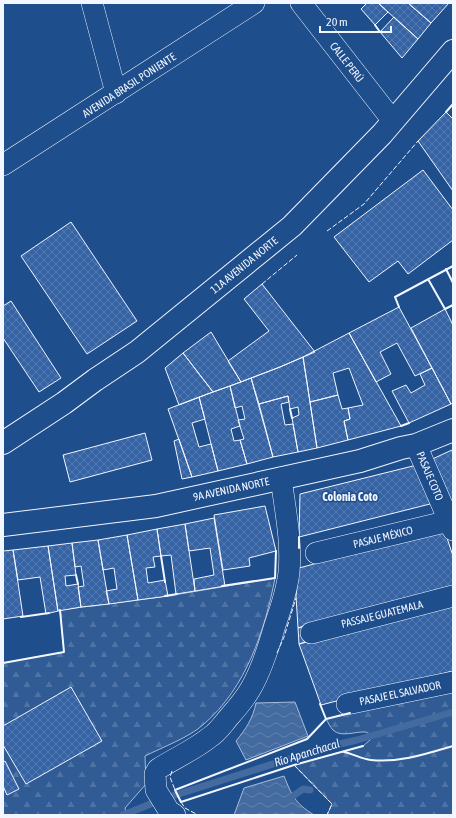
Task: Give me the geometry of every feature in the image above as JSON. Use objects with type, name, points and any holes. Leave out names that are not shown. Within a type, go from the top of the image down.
[{"type":"main road","name":"11A AVENIDA NORTE","points":[[3,443],[137,352],[292,226],[393,121],[453,51]]},
{"type":"main road","name":"9A AVENIDA NORTE","points":[[3,525],[156,506],[360,461],[401,448],[416,445],[453,430]]},
{"type":"street","points":[[92,3],[116,93]]},
{"type":"street","name":"AVENIDA BRASIL PONIENTE","points":[[3,165],[254,3]]},
{"type":"street","name":"CALLE PERÚ","points":[[301,3],[393,121]]},
{"type":"street","name":"PASAJE COTO","points":[[416,445],[451,525]]},
{"type":"street","points":[[175,815],[169,811],[156,790],[155,774],[158,769],[197,747],[218,731],[242,702],[259,671],[281,609],[289,572],[289,559],[288,533],[281,478]]},
{"type":"street","name":"PASAJE MÉXICO","points":[[316,553],[451,525]]},
{"type":"street","name":"PASSAJE GUATEMALA","points":[[311,633],[453,596]]},
{"type":"street","name":"PASAJE EL SALVADOR","points":[[347,704],[453,682]]},
{"type":"green space","points":[[275,578],[266,618],[252,657],[242,676],[219,710],[198,729],[145,756],[146,784],[125,808],[127,815],[3,815],[3,663],[64,652],[60,610],[168,596]]},
{"type":"green space","points":[[453,690],[453,815],[327,815],[332,804],[294,765],[363,746],[370,740],[369,734],[366,732],[340,734],[332,729],[326,719]]},
{"type":"water","points":[[295,702],[308,736],[246,760],[236,741],[249,723],[256,703]]},
{"type":"water","points":[[284,776],[289,789],[298,803],[314,815],[234,815],[244,788]]},
{"type":"building","points":[[367,3],[378,3],[388,12],[375,25],[361,9]]},
{"type":"building","points":[[378,3],[408,3],[431,23],[418,39]]},
{"type":"building","points":[[408,3],[449,3],[431,23]]},
{"type":"building","points":[[394,17],[418,39],[402,58],[380,32]]},
{"type":"building","points":[[446,112],[453,119],[453,191],[418,141]]},
{"type":"building","points":[[423,170],[453,210],[453,240],[408,274],[398,261],[369,282],[334,237]]},
{"type":"building","points":[[71,222],[137,321],[87,354],[21,256]]},
{"type":"building","points":[[262,284],[315,352],[241,382],[228,361],[269,331],[244,299]]},
{"type":"building","points":[[11,301],[61,378],[39,392],[3,338],[3,306]]},
{"type":"building","points":[[399,307],[432,368],[415,376],[397,343],[380,352],[391,374],[376,382],[349,333]]},
{"type":"building","points":[[445,309],[453,325],[453,403],[451,404],[411,328]]},
{"type":"building","points":[[211,332],[241,382],[213,392],[183,353]]},
{"type":"building","points":[[349,333],[401,426],[348,440],[344,421],[350,419],[348,408],[363,405],[349,368],[333,373],[338,395],[310,402],[303,357]]},
{"type":"building","points":[[183,353],[213,392],[179,405],[165,368]]},
{"type":"building","points":[[303,357],[317,448],[298,452],[292,418],[299,415],[298,407],[290,409],[288,396],[259,404],[251,378]]},
{"type":"building","points":[[432,368],[451,404],[409,423],[392,391],[406,385],[411,393],[425,385],[420,374]]},
{"type":"building","points":[[251,378],[273,457],[247,464],[240,440],[244,439],[238,420],[245,419],[242,406],[235,408],[230,386]]},
{"type":"building","points":[[230,386],[240,426],[231,429],[234,441],[240,440],[247,464],[218,471],[199,397]]},
{"type":"building","points":[[338,395],[342,409],[348,408],[350,419],[344,421],[348,440],[317,448],[310,402]]},
{"type":"building","points":[[288,396],[289,402],[281,404],[285,425],[293,424],[298,452],[273,457],[259,404]]},
{"type":"building","points":[[199,397],[205,419],[192,423],[199,447],[211,444],[218,471],[192,477],[168,409]]},
{"type":"building","points":[[145,433],[152,460],[70,482],[63,455]]},
{"type":"building","points":[[179,439],[192,477],[182,479],[174,441]]},
{"type":"building","points":[[452,450],[453,452],[453,515],[428,461]]},
{"type":"building","points":[[417,465],[434,503],[299,537],[300,494]]},
{"type":"building","points":[[265,506],[276,551],[249,558],[250,566],[223,570],[214,515]]},
{"type":"building","points":[[214,518],[225,586],[195,591],[194,579],[214,575],[210,548],[189,551],[185,524]]},
{"type":"building","points":[[185,524],[195,591],[176,594],[171,555],[161,556],[157,529]]},
{"type":"building","points":[[157,529],[161,556],[153,557],[155,567],[146,568],[148,583],[165,580],[168,596],[138,600],[127,535]]},
{"type":"building","points":[[444,529],[453,556],[453,588],[298,628],[296,596],[299,568]]},
{"type":"building","points":[[127,535],[138,600],[109,604],[106,591],[117,589],[114,568],[103,570],[98,540]]},
{"type":"building","points":[[98,540],[109,604],[81,607],[78,587],[84,586],[81,566],[75,567],[72,543]]},
{"type":"building","points":[[72,543],[76,575],[65,576],[66,586],[78,584],[81,607],[58,611],[48,546]]},
{"type":"building","points":[[48,546],[58,611],[46,614],[40,577],[18,580],[13,550]]},
{"type":"building","points":[[13,550],[23,616],[3,619],[3,551]]},
{"type":"building","points":[[453,605],[453,671],[321,705],[299,644]]},
{"type":"building","points":[[307,625],[312,640],[299,644],[298,628]]},
{"type":"building","points":[[71,687],[102,741],[26,784],[3,745],[3,726]]},
{"type":"building","points":[[5,761],[19,789],[7,795],[3,786],[3,762]]},
{"type":"waterway","name":"Río Apanchacal","points":[[123,815],[163,799],[323,748],[357,740],[453,712]]},
{"type":"waterway","points":[[293,796],[303,789],[310,790]]},
{"type":"fence","points":[[327,231],[364,204],[418,141]]},
{"type":"fence","points":[[262,284],[297,255]]},
{"type":"fence","points":[[277,653],[284,637],[296,598]]},
{"type":"fence","points":[[294,765],[332,804],[327,815]]},
{"type":"fence","points":[[172,771],[170,777],[175,790]]},
{"type":"fence","points":[[181,802],[185,808],[198,815]]},
{"type":"wall","points":[[375,25],[380,32]]},
{"type":"wall","points":[[446,112],[453,104]]},
{"type":"wall","points":[[399,307],[395,297],[453,266]]},
{"type":"wall","points":[[446,269],[453,283]]},
{"type":"wall","points":[[428,279],[445,309],[453,305]]},
{"type":"wall","points":[[290,409],[292,418]]},
{"type":"wall","points":[[401,426],[409,423]]},
{"type":"wall","points":[[299,537],[299,548]]},
{"type":"wall","points":[[222,586],[275,578],[276,551]]},
{"type":"wall","points":[[161,556],[165,582]]},
{"type":"wall","points":[[76,575],[78,584]]},
{"type":"wall","points":[[165,596],[177,594]]},
{"type":"wall","points":[[3,663],[64,652],[60,610]]},
{"type":"wall","points":[[21,617],[49,613]]},
{"type":"wall","points":[[320,704],[326,719]]},
{"type":"wall","points":[[350,713],[326,719],[307,739],[175,790],[181,802],[294,765],[363,746]]},
{"type":"wall","points":[[344,752],[381,761],[412,757],[453,746]]},
{"type":"district","name":"Colonia Coto","points":[[350,497]]}]
